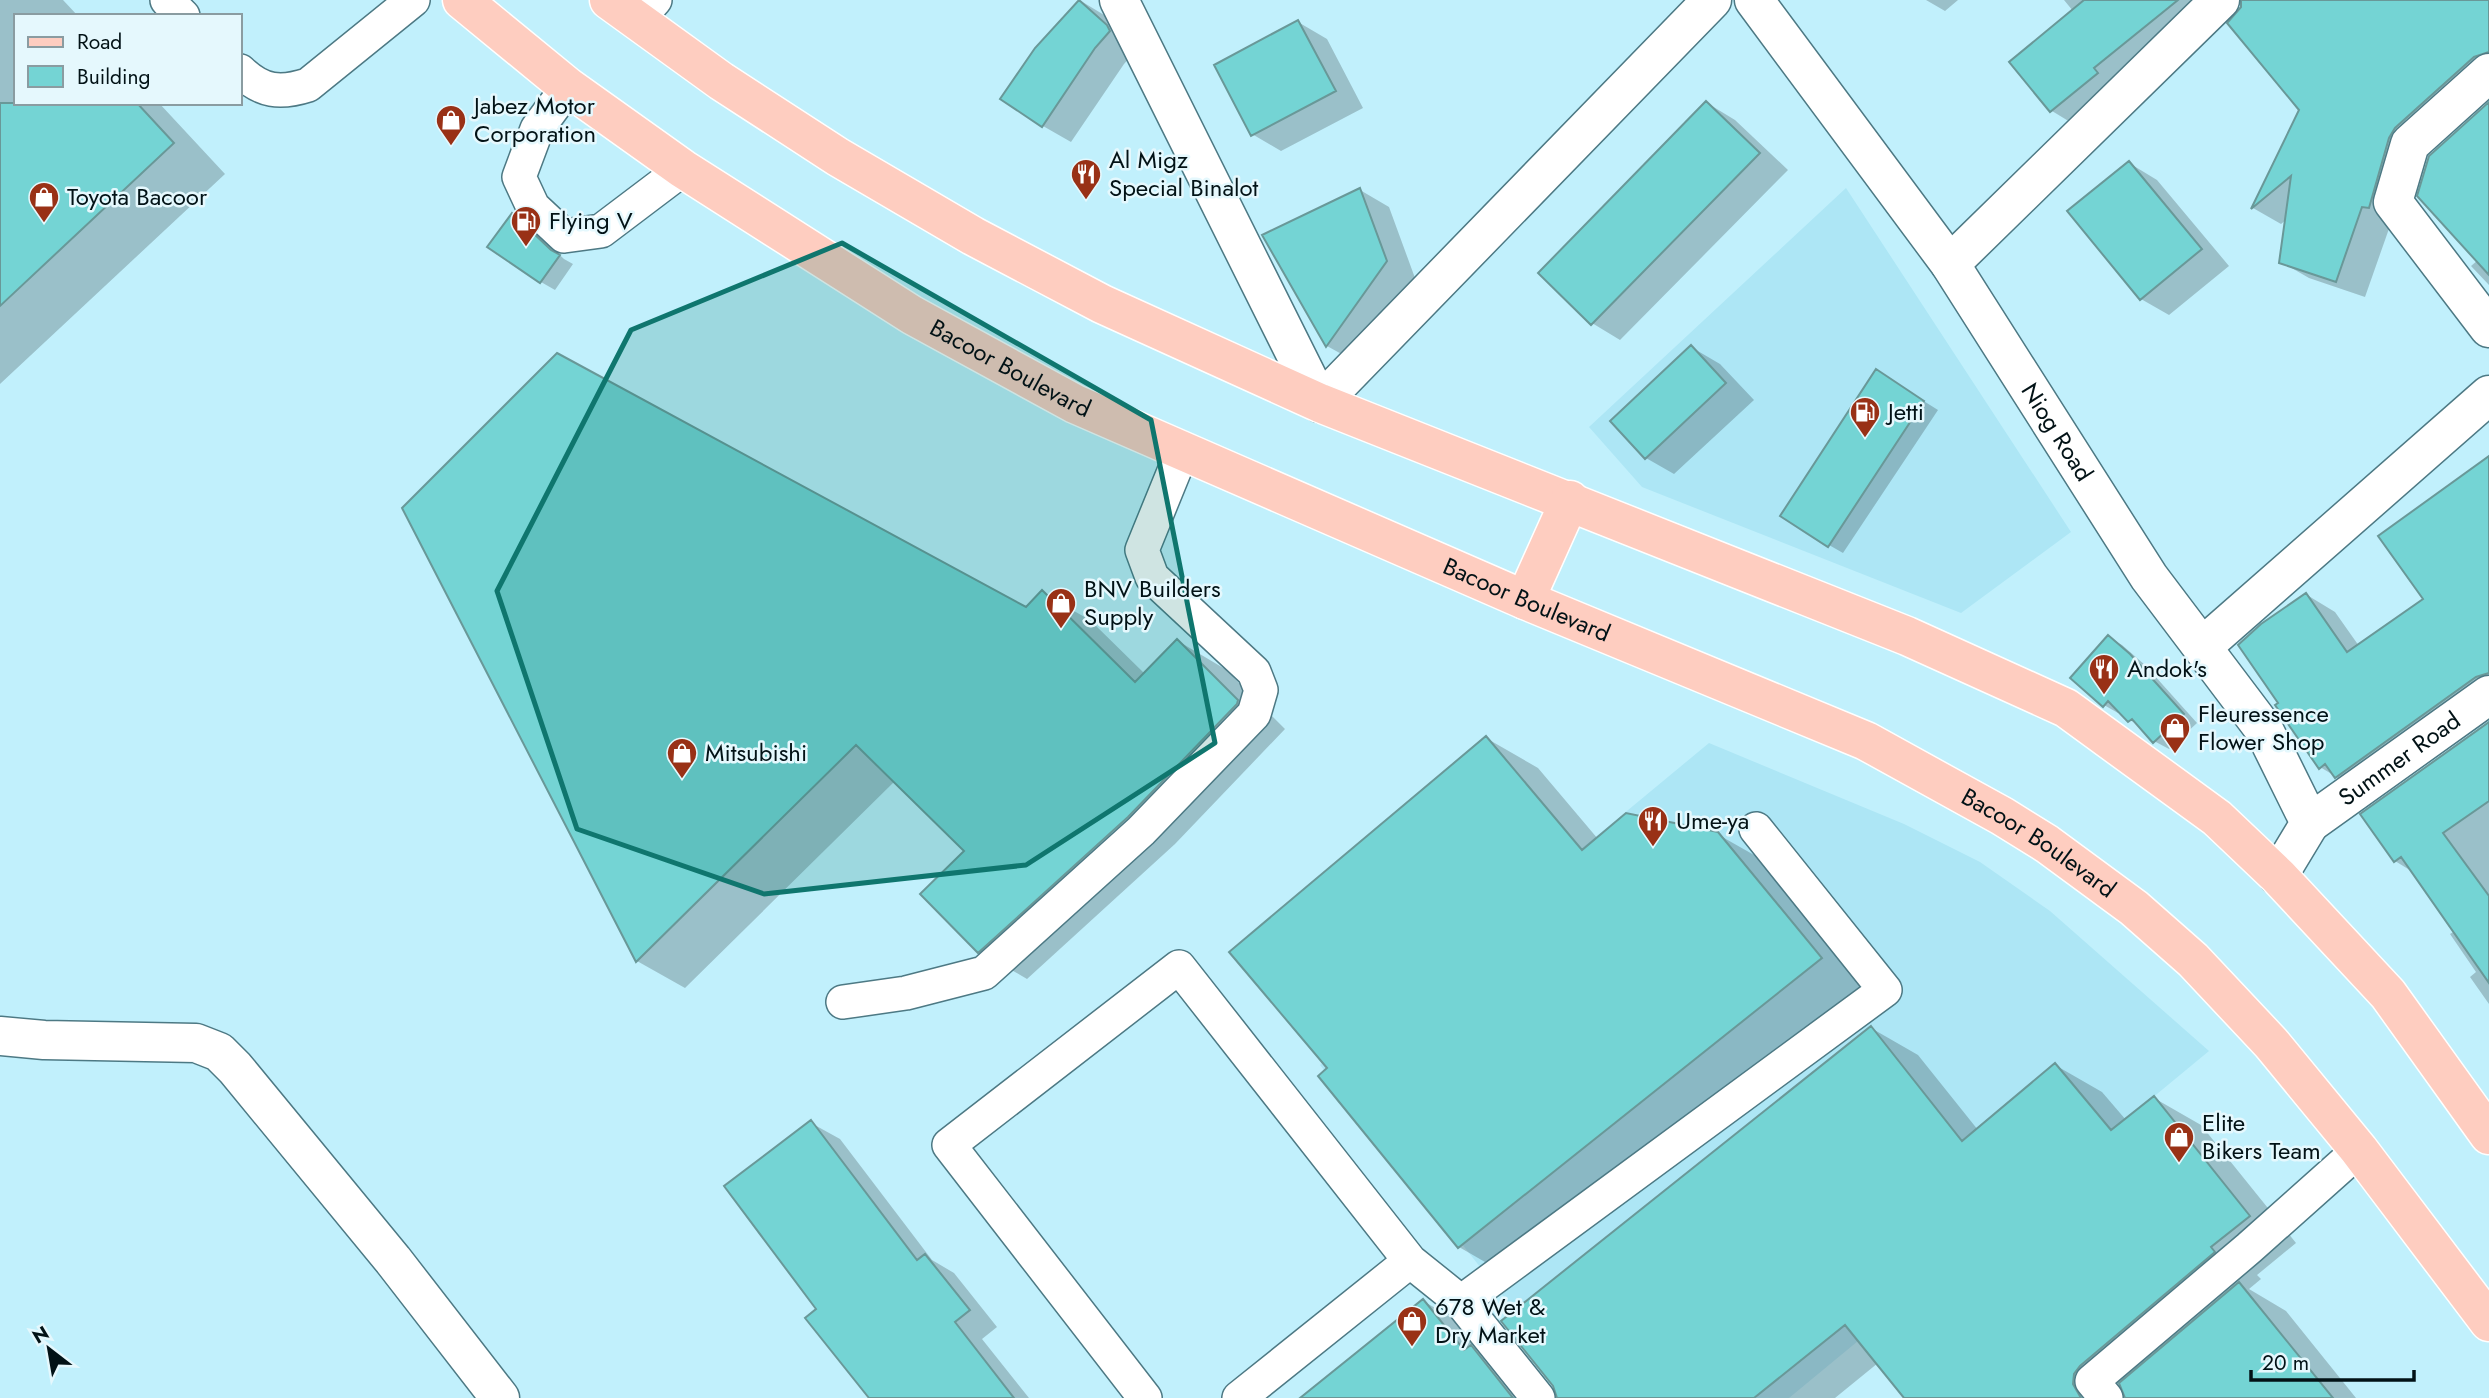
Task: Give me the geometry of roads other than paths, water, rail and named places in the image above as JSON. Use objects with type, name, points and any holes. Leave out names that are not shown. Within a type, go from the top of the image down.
[{"type":"main road","name":"Bacoor Boulevard","points":[[462,0],[568,87],[683,169],[912,315],[1075,404],[1525,600],[1866,741],[2047,844],[2134,908],[2193,960],[2271,1043],[2359,1150],[2489,1322]]},
{"type":"main road","points":[[634,7],[721,81],[838,157],[973,236],[1102,304],[1320,403],[1907,636],[2066,708],[2217,818],[2278,876],[2388,994],[2489,1135]]},
{"type":"main road","points":[[1525,600],[1570,500]]},
{"type":"street","points":[[1119,0],[1320,403],[1712,0]]},
{"type":"street","name":"Niog Road","points":[[1754,0],[1950,264],[2149,577],[2263,728],[2310,823]]},
{"type":"street","points":[[1950,264],[2220,0]]},
{"type":"street","points":[[2489,74],[2410,144],[2393,202],[2489,328]]},
{"type":"street","points":[[2202,647],[2489,395]]},
{"type":"street","name":"Summer Road","points":[[2310,823],[2489,695]]},
{"type":"street","points":[[2278,876],[2310,823]]},
{"type":"street","points":[[0,1036],[44,1040],[196,1043],[219,1052],[236,1068],[393,1260],[500,1398]]},
{"type":"lane","points":[[167,0],[181,14]]},
{"type":"lane","points":[[242,72],[264,89],[291,91],[309,85],[413,0]]},
{"type":"lane","points":[[568,87],[537,129],[519,177],[533,207],[564,236],[601,230],[683,169]]},
{"type":"lane","points":[[843,1002],[906,993],[984,973],[1141,831],[1254,714],[1261,690],[1254,671],[1152,577],[1142,550],[1182,452]]},
{"type":"lane","points":[[1461,1302],[1885,990],[1756,829]]},
{"type":"lane","points":[[1145,1398],[949,1145],[1180,967],[1410,1261],[1461,1302],[1538,1398]]},
{"type":"lane","points":[[2106,1398],[2092,1381],[2249,1248],[2359,1150]]},
{"type":"lane","points":[[1239,1398],[1410,1261]]},
{"type":"place","name":"Jabez Motor Corporation","points":[[451,147]]},
{"type":"place","name":"Al Migz Special Binalot","points":[[1086,201]]},
{"type":"place","name":"Toyota Bacoor","points":[[44,224]]},
{"type":"place","name":"Flying V","points":[[526,248]]},
{"type":"place","name":"Jetti","points":[[1865,439]]},
{"type":"place","name":"BNV Builders Supply","points":[[1061,630]]},
{"type":"place","name":"Andok's","points":[[2104,696]]},
{"type":"place","name":"Fleuressence Flower Shop","points":[[2175,755]]},
{"type":"place","name":"Mitsubishi","points":[[682,780]]},
{"type":"place","name":"Ume-ya","points":[[1653,848]]},
{"type":"place","name":"Elite Bikers Team","points":[[2179,1164]]},
{"type":"place","name":"678 Wet & Dry Market","points":[[1412,1348]]}]
